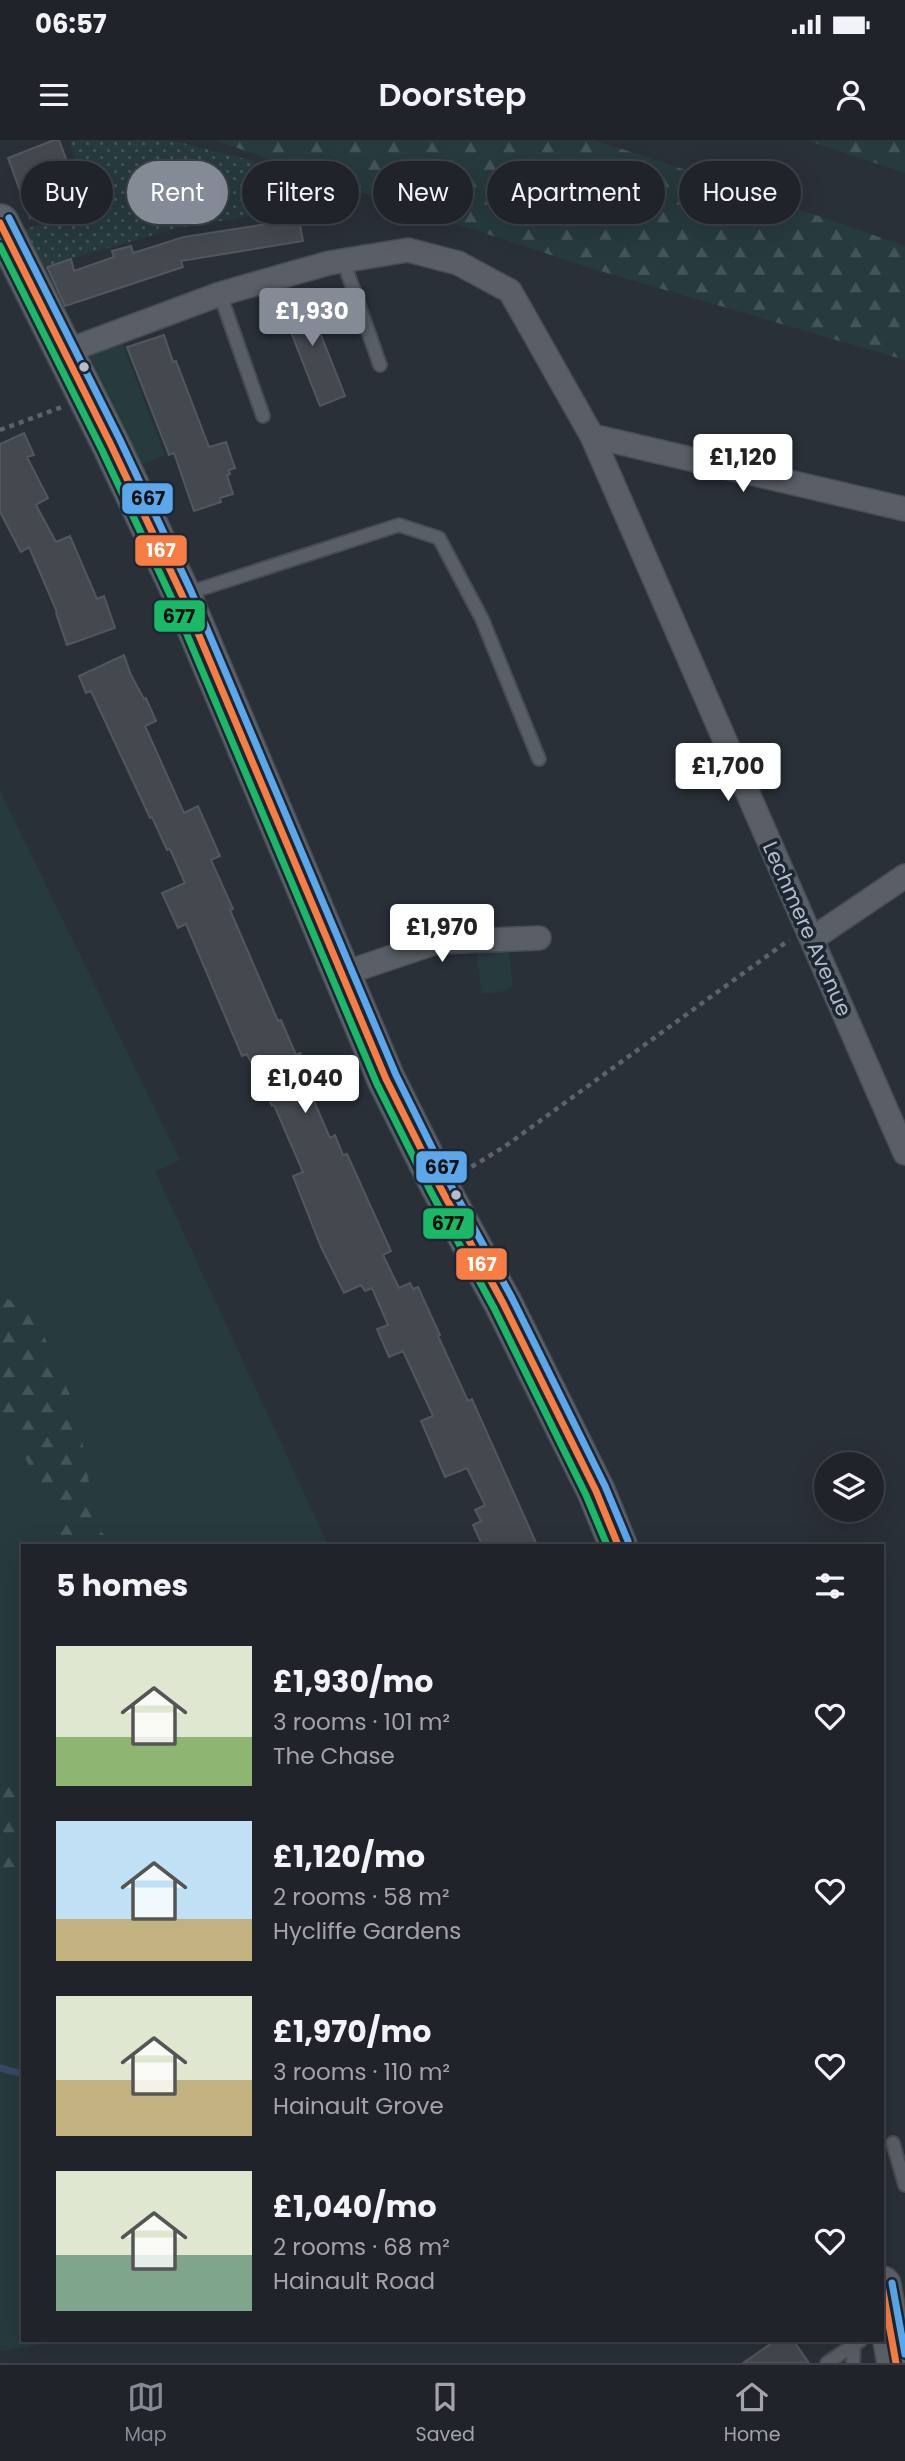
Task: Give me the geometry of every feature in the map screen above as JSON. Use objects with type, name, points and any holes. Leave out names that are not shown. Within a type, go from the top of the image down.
[{"type":"main road","points":[[0,223],[182,595],[386,1079],[440,1187],[510,1316],[597,1491],[618,1544]]},
{"type":"main road","points":[[884,2328],[896,2363]]},
{"type":"street","name":"Lechmere Avenue","points":[[64,352],[220,294],[343,260],[408,250],[458,263],[510,291],[592,436],[905,1153]]},
{"type":"street","points":[[592,436],[905,509]]},
{"type":"street","points":[[809,933],[905,876]]},
{"type":"street","points":[[342,974],[437,942],[539,938]]},
{"type":"lane","points":[[343,260],[380,365]]},
{"type":"lane","points":[[220,294],[263,416]]},
{"type":"lane","points":[[182,595],[399,525],[439,538],[482,619],[539,759]]},
{"type":"lane","points":[[893,2143],[905,2185]]},
{"type":"lane","points":[[827,2363],[851,2342]]},
{"type":"lane","points":[[853,2363],[865,2342]]},
{"type":"path","points":[[0,430],[86,398]]},
{"type":"path","points":[[440,1187],[504,1147],[809,933]]},
{"type":"green space","points":[[69,140],[171,140],[253,161],[242,161],[242,217],[228,220],[228,161],[127,161],[127,224],[204,224],[174,229],[31,270],[16,233],[39,224],[113,224],[113,161],[76,161]]},
{"type":"green space","points":[[215,140],[594,140],[658,161],[487,161],[487,224],[665,224],[665,163],[679,168],[679,224],[801,224],[801,210],[905,246],[905,360],[587,267],[457,224],[473,224],[473,161],[373,161],[373,196],[359,191],[359,161],[273,161]]},
{"type":"green space","points":[[806,140],[905,140],[905,173]]},
{"type":"green space","points":[[120,338],[165,455],[132,469],[78,354]]},
{"type":"green space","points":[[0,791],[180,1160],[155,1171],[328,1544],[21,1544],[21,2342],[58,2342],[0,2351]]},
{"type":"green space","points":[[505,951],[509,954],[513,986],[505,991],[482,994],[476,952]]},
{"type":"green space","points":[[0,1295],[34,1313],[78,1414],[96,1527],[114,1544],[54,1544],[54,1513],[23,1454],[3,1423]]},
{"type":"green space","points":[[0,1767],[21,1807],[21,1913],[9,1879],[0,1869]]},
{"type":"building","points":[[59,140],[67,161],[21,161],[21,193],[8,158]]},
{"type":"building","points":[[267,224],[300,224],[303,241],[181,261],[183,267],[65,306],[47,267],[71,259],[74,271],[114,257],[112,251],[131,246],[133,253],[184,237]]},
{"type":"building","points":[[303,289],[345,396],[320,406],[278,299]]},
{"type":"building","points":[[164,335],[209,447],[226,442],[235,468],[229,470],[230,474],[227,475],[233,494],[220,498],[221,502],[194,511],[174,453],[169,455],[127,347]]},
{"type":"building","points":[[24,433],[34,455],[27,457],[48,498],[36,505],[56,542],[70,536],[97,599],[104,596],[115,628],[67,645],[57,612],[29,547],[21,552],[0,512],[0,444]]},
{"type":"building","points":[[124,655],[131,675],[144,699],[146,698],[156,721],[145,726],[184,813],[198,806],[220,856],[211,860],[278,1021],[281,1020],[296,1055],[300,1053],[311,1074],[304,1078],[330,1138],[335,1135],[343,1155],[347,1154],[391,1251],[383,1255],[399,1288],[410,1283],[413,1289],[418,1287],[440,1335],[438,1336],[468,1401],[472,1399],[537,1544],[482,1544],[473,1525],[481,1521],[475,1510],[485,1505],[467,1468],[445,1477],[421,1421],[433,1416],[403,1351],[389,1357],[377,1329],[388,1325],[372,1288],[365,1291],[361,1285],[344,1293],[321,1247],[293,1176],[303,1172],[274,1105],[272,1106],[247,1054],[242,1056],[186,924],[178,928],[162,893],[185,883],[170,849],[167,850],[152,817],[150,818],[91,691],[86,693],[79,676]]},
{"type":"building","points":[[773,2342],[794,2342],[809,2363],[743,2363]]},
{"type":"waterway","points":[[0,2068],[21,2073]]},
{"type":"transit line","name":"667","points":[[9,218],[120,440],[191,591],[396,1075],[449,1182],[512,1298],[605,1486],[628,1541]]},
{"type":"transit line","name":"167","points":[[0,223],[111,445],[182,595],[386,1079],[440,1187],[503,1303],[596,1491],[618,1544]]},
{"type":"transit line","name":"677","points":[[0,246],[102,450],[172,599],[377,1084],[431,1192],[494,1308],[586,1495],[607,1544]]},
{"type":"transit line","name":"667","points":[[892,2283],[905,2354]]},
{"type":"transit line","name":"167","points":[[884,2296],[896,2363]]}]
